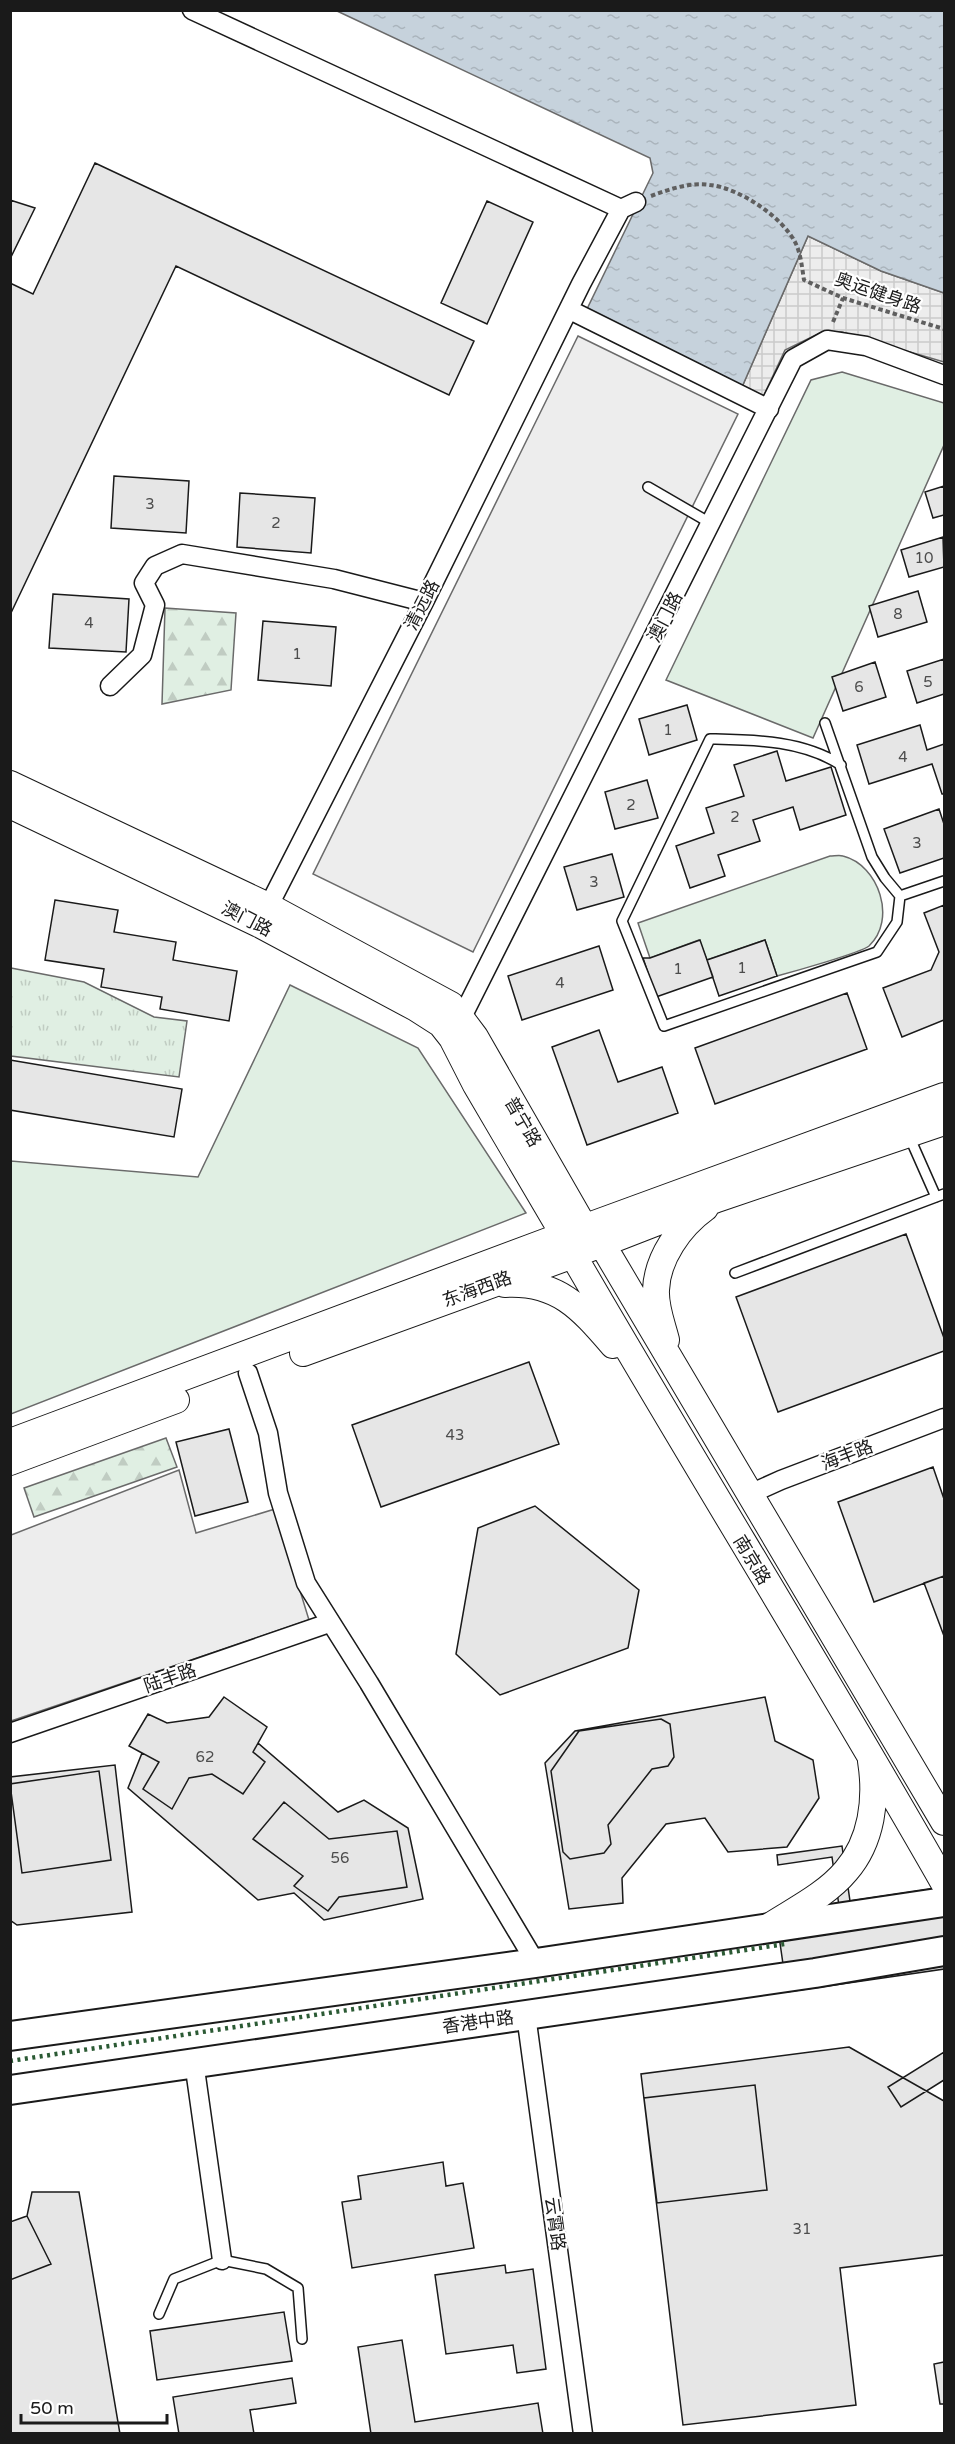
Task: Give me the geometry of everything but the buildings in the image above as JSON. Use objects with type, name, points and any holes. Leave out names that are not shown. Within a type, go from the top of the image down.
[{"type":"main road","name":"澳门路","points":[[10,784],[264,915],[441,1024],[457,1028]]},
{"type":"main road","name":"澳门路","points":[[10,805],[264,915]]},
{"type":"main road","name":"普宁路","points":[[457,1028],[476,1085],[581,1240]]},
{"type":"main road","name":"东海西路","points":[[10,1443],[581,1240],[945,1096]]},
{"type":"main road","name":"东海西路","points":[[10,1462],[486,1286],[581,1240],[717,1199],[945,1122]]},
{"type":"main road","points":[[673,1363],[658,1312],[656,1292],[658,1275],[664,1258],[682,1230],[694,1216],[717,1199]]},
{"type":"main road","name":"南京路","points":[[581,1240],[673,1363],[945,1822]]},
{"type":"main road","name":"南京路","points":[[581,1240],[645,1379],[945,1883]]},
{"type":"main road","points":[[486,1286],[523,1283],[540,1286],[561,1296],[576,1305],[645,1379]]},
{"type":"main road","points":[[767,1928],[831,1886],[847,1870],[856,1856],[869,1827],[874,1796],[869,1752]]},
{"type":"main road","points":[[10,2036],[536,1963],[945,1902]]},
{"type":"main road","name":"香港中路","points":[[10,2090],[804,1974],[945,1951]]},
{"type":"street","points":[[192,10],[629,205]]},
{"type":"street","name":"清远路","points":[[264,915],[424,602],[570,310],[580,284],[629,205]]},
{"type":"street","points":[[570,310],[769,409]]},
{"type":"street","points":[[827,340],[866,346],[945,375]]},
{"type":"street","name":"澳门路","points":[[457,1028],[793,359],[827,340]]},
{"type":"street","points":[[110,686],[142,655],[155,604],[144,583],[155,566],[182,554],[334,579],[424,602]]},
{"type":"street","points":[[248,1373],[268,1433],[278,1493],[295,1555],[306,1583],[329,1623],[369,1683],[536,1963]]},
{"type":"street","name":"海丰路","points":[[750,1494],[945,1418]]},
{"type":"street","name":"陆丰路","points":[[10,1733],[329,1623]]},
{"type":"street","name":"云霄路","points":[[526,2015],[583,2433]]},
{"type":"street","points":[[194,2062],[222,2260]]},
{"type":"lane","points":[[648,487],[712,524]]},
{"type":"lane","points":[[825,723],[841,765],[872,856],[885,878],[900,896],[897,922],[877,952],[664,1026],[622,921],[710,739],[765,741],[823,753],[841,765]]},
{"type":"lane","points":[[900,896],[945,881]]},
{"type":"lane","points":[[735,1273],[940,1196],[909,1135]]},
{"type":"lane","points":[[159,2314],[174,2279],[222,2260],[266,2269],[298,2288],[302,2339]]},
{"type":"path","name":"奥运健身路","points":[[629,205],[670,189],[710,184],[740,195],[766,210],[795,242],[801,259],[804,280],[843,298],[945,329]]},
{"type":"path","points":[[827,340],[843,298]]},
{"type":"green space","points":[[842,372],[944,403],[944,445],[813,738],[666,680],[811,380]]},
{"type":"green space","points":[[165,608],[236,613],[231,690],[162,704]]},
{"type":"green space","points":[[830,856],[842,856],[856,861],[866,870],[880,895],[883,908],[882,922],[869,946],[840,958],[777,976],[765,940],[707,960],[699,940],[650,958],[638,923]]},
{"type":"green space","points":[[11,968],[84,982],[154,1017],[187,1021],[179,1077],[11,1056]]},
{"type":"green space","points":[[290,985],[418,1048],[526,1213],[11,1414],[11,1161],[198,1177]]},
{"type":"green space","points":[[166,1438],[177,1467],[34,1517],[24,1488]]},
{"type":"shaded area","points":[[808,236],[881,271],[944,293],[944,362],[842,332],[822,332],[785,350],[763,397],[742,387]]},
{"type":"shaded area","points":[[578,336],[738,414],[473,952],[313,874]]},
{"type":"shaded area","points":[[179,1470],[196,1533],[275,1509],[309,1620],[11,1721],[11,1535]]},
{"type":"water","points":[[337,11],[944,11],[944,293],[881,271],[808,236],[742,387],[587,309],[653,173],[650,158]]},
{"type":"hedge","points":[[10,2061],[785,1944]]}]
